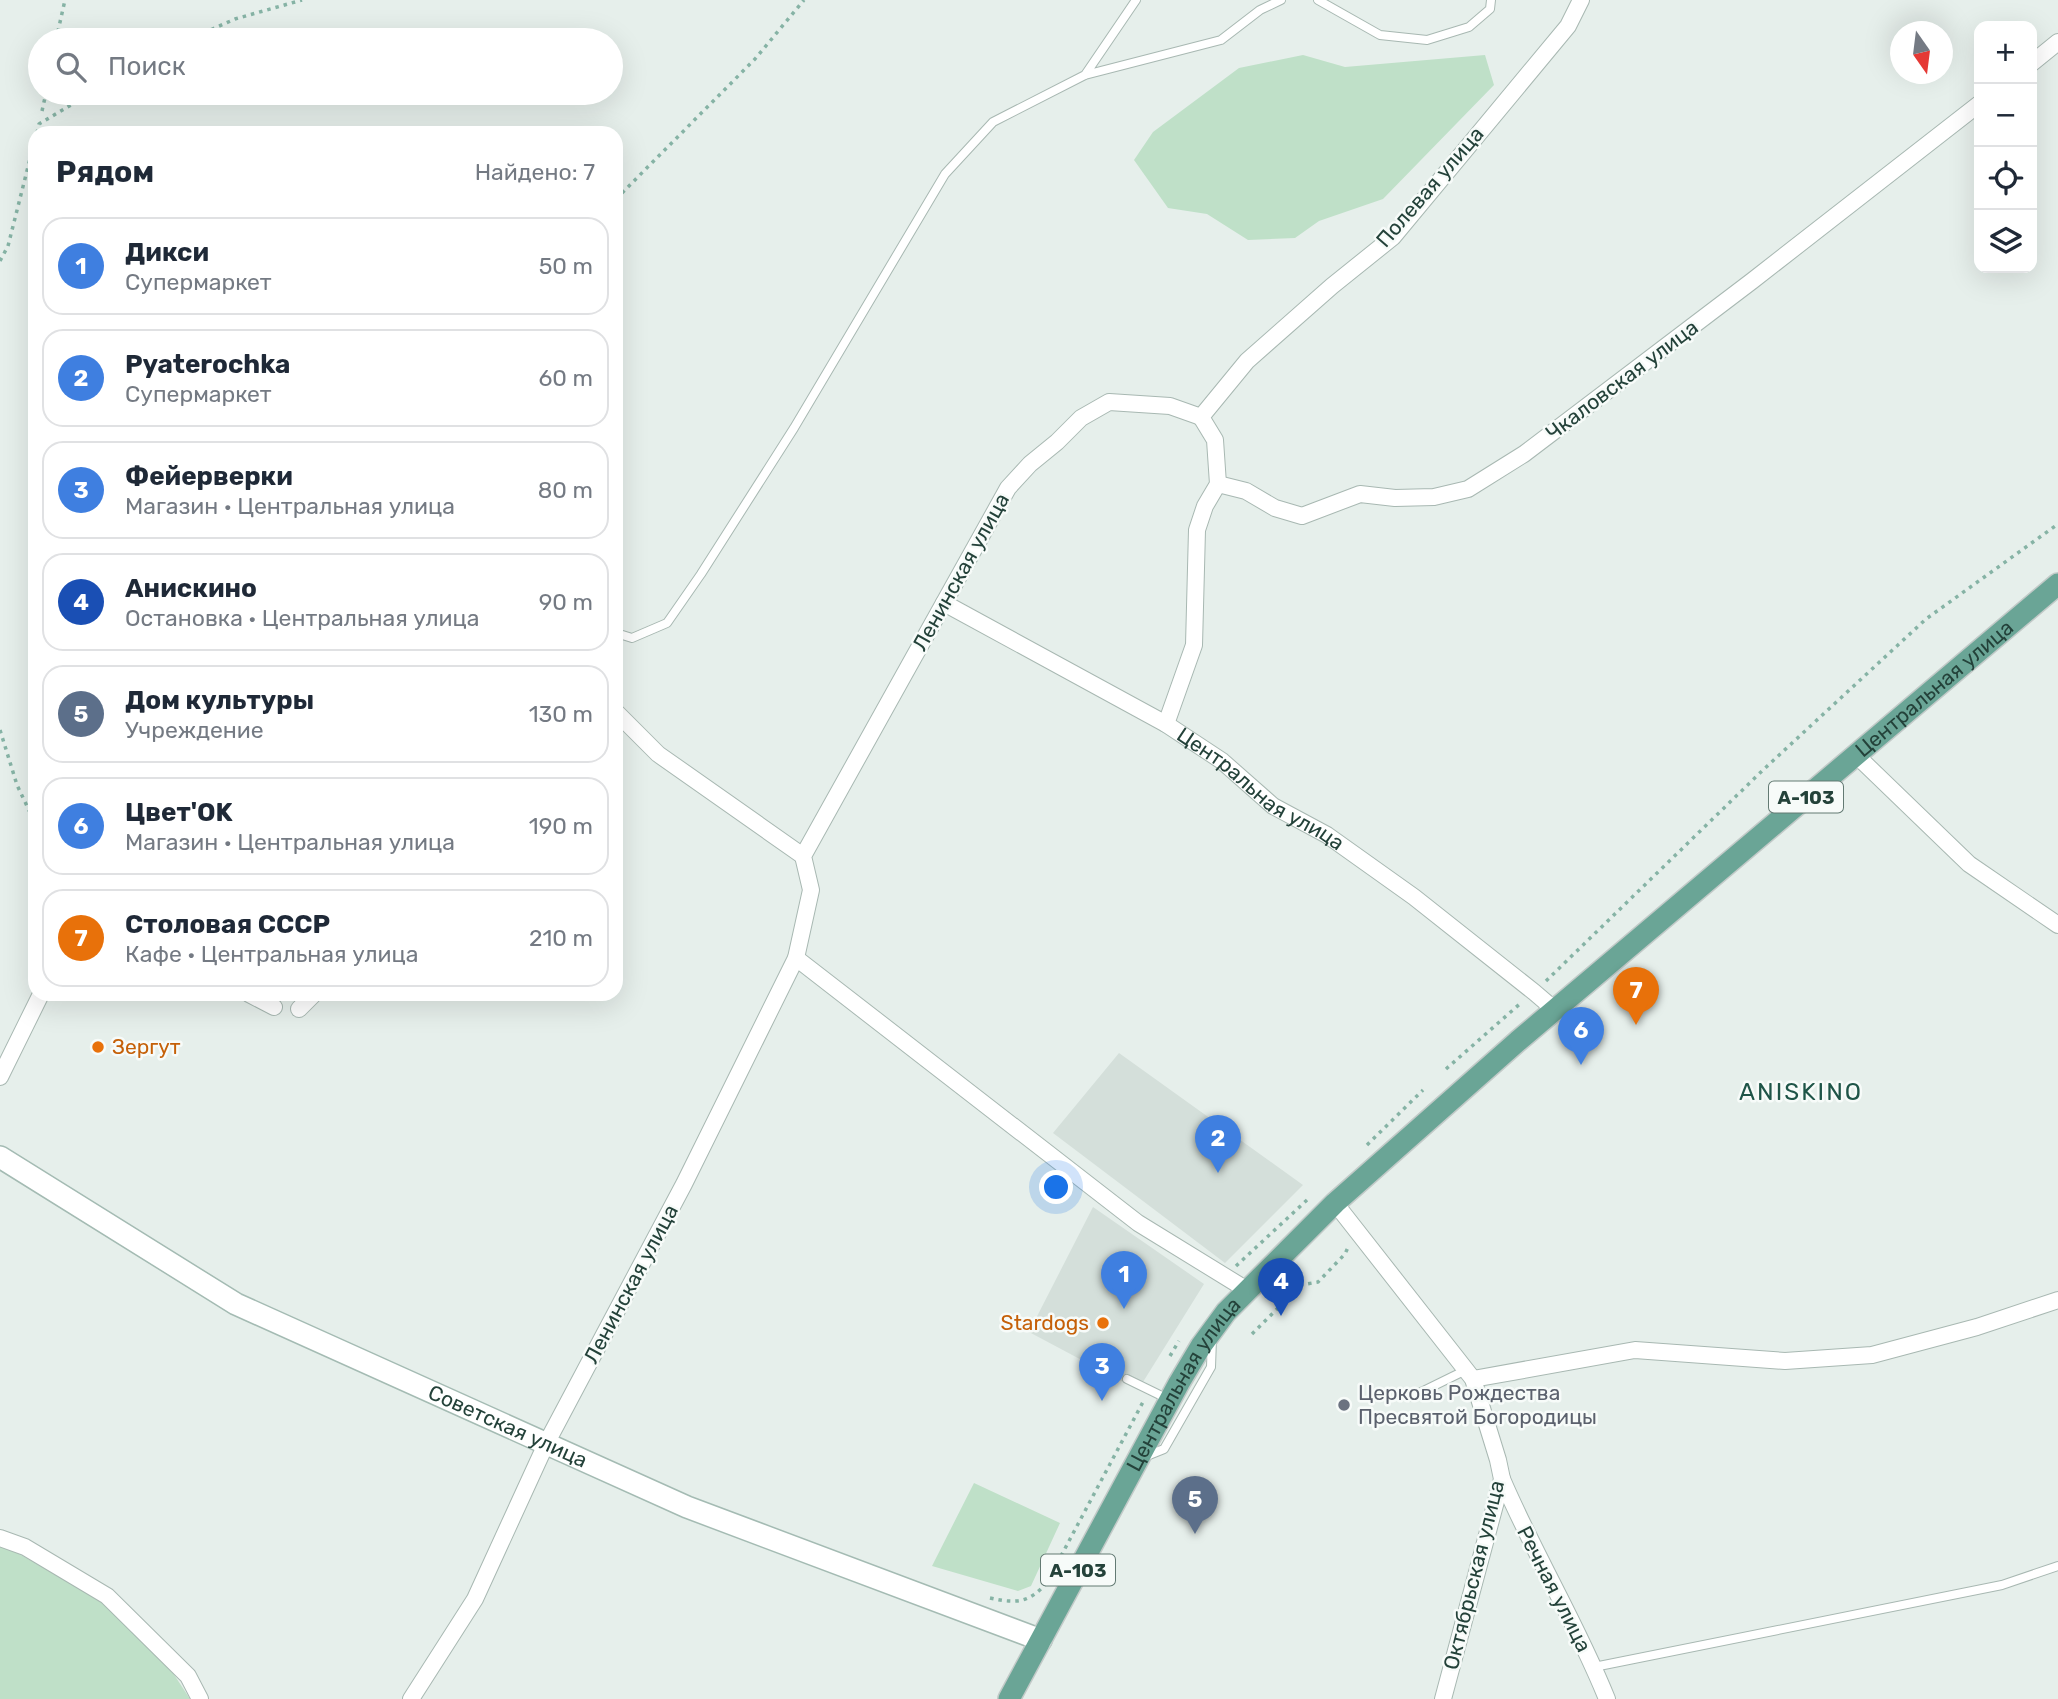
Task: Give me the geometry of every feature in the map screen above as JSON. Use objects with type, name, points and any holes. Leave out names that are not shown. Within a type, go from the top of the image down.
[{"type":"main road","name":"Центральная улица","points":[[1009,1699],[1170,1400],[1226,1312],[1335,1203],[1555,1010],[2058,584]]},
{"type":"main road","name":"Советская улица","points":[[0,1157],[236,1304],[687,1507],[1041,1640]]},
{"type":"street","name":"Полевая улица","points":[[1201,417],[1247,361],[1332,286],[1393,237],[1568,26],[1581,0]]},
{"type":"street","points":[[2037,59],[2058,42]]},
{"type":"street","name":"Чкаловская улица","points":[[1218,484],[1246,492],[1275,508],[1302,516],[1360,494],[1395,498],[1434,498],[1468,489],[1535,446],[1974,108]]},
{"type":"street","name":"Ленинская улица","points":[[411,1699],[475,1600],[546,1444],[684,1184],[796,958],[811,890],[803,856],[1008,488],[1081,418],[1109,402],[1170,406],[1201,417]]},
{"type":"street","points":[[1166,724],[1194,645],[1197,530],[1205,506],[1218,484],[1215,440],[1201,417]]},
{"type":"street","name":"Центральная улица","points":[[944,603],[1166,724],[1222,761],[1273,806],[1327,835],[1414,897],[1555,1010]]},
{"type":"street","points":[[623,719],[658,754],[803,856]]},
{"type":"street","points":[[1856,755],[1969,864],[2058,925]]},
{"type":"street","points":[[796,958],[1138,1223],[1247,1290]]},
{"type":"street","points":[[0,1077],[38,1001]]},
{"type":"street","points":[[262,1001],[274,1007]]},
{"type":"street","points":[[299,1009],[307,1001]]},
{"type":"street","points":[[1335,1203],[1469,1374],[1635,1350],[1785,1361],[1872,1355],[1977,1327],[2058,1300]]},
{"type":"street","name":"Октябрьская улица","points":[[1443,1699],[1502,1479],[1469,1374]]},
{"type":"street","name":"Речная улица","points":[[1502,1479],[1520,1523],[1594,1667],[1607,1699]]},
{"type":"street","points":[[0,1538],[25,1547],[107,1596],[188,1676],[200,1699]]},
{"type":"lane","points":[[1085,75],[1136,0]]},
{"type":"lane","points":[[623,635],[632,638],[667,623],[794,428],[945,174],[993,122],[1085,75],[1220,40],[1260,10],[1281,0]]},
{"type":"lane","points":[[1318,0],[1380,34],[1427,40],[1469,27],[1490,9],[1491,0]]},
{"type":"lane","points":[[1138,1459],[1164,1450],[1212,1367],[1212,1332]]},
{"type":"lane","points":[[1411,1397],[1469,1374]]},
{"type":"lane","points":[[1127,1379],[1170,1400]]},
{"type":"lane","points":[[1594,1667],[2003,1585],[2058,1566]]},
{"type":"path","points":[[59,28],[65,0]]},
{"type":"path","points":[[215,28],[235,19],[302,0]]},
{"type":"path","points":[[623,192],[755,59],[804,0]]},
{"type":"path","points":[[42,111],[43,105]]},
{"type":"path","points":[[39,126],[71,105]]},
{"type":"path","points":[[0,261],[8,246],[28,167]]},
{"type":"path","points":[[1446,1069],[1534,992],[1763,770],[1926,619],[2058,524]]},
{"type":"path","points":[[0,730],[17,785],[28,808]]},
{"type":"path","points":[[1362,1151],[1423,1090]]},
{"type":"path","points":[[1225,1276],[1315,1193]]},
{"type":"path","points":[[1252,1334],[1301,1285],[1318,1282],[1345,1254],[1356,1227]]},
{"type":"path","points":[[1170,1356],[1183,1336]]},
{"type":"path","points":[[1060,1559],[1150,1390]]},
{"type":"path","points":[[978,1594],[1013,1603],[1033,1597],[1047,1583],[1053,1571]]},
{"type":"shaded area","points":[[1119,1053],[1303,1185],[1225,1263],[1053,1133]]},
{"type":"shaded area","points":[[1093,1207],[1204,1284],[1138,1390],[1029,1332]]},
{"type":"green space","points":[[1303,55],[1345,67],[1485,55],[1494,85],[1383,199],[1319,221],[1295,238],[1248,240],[1207,214],[1168,208],[1134,160],[1153,132],[1239,68]]},
{"type":"green space","points":[[974,1483],[1060,1523],[1031,1586],[1018,1591],[932,1566]]},
{"type":"green space","points":[[0,1543],[126,1615],[173,1673],[190,1699],[0,1699]]},
{"type":"place","name":"Столовая СССР","points":[[1636,1025]]},
{"type":"place","name":"Зергут","points":[[98,1047]]},
{"type":"place","name":"Цвет'OK","points":[[1581,1065]]},
{"type":"place","name":"Pyaterochka","points":[[1218,1173]]},
{"type":"place","name":"Дикси","points":[[1124,1309]]},
{"type":"place","name":"Анискино","points":[[1281,1316]]},
{"type":"place","name":"Stardogs","points":[[1103,1323]]},
{"type":"place","name":"Фейерверки","points":[[1102,1401]]},
{"type":"place","name":"Церковь Рождества Пресвятой Богородицы","points":[[1344,1405]]},
{"type":"place","name":"Дом культуры","points":[[1195,1534]]},
{"type":"district","name":"ANISKINO","points":[[1801,1092]]}]
